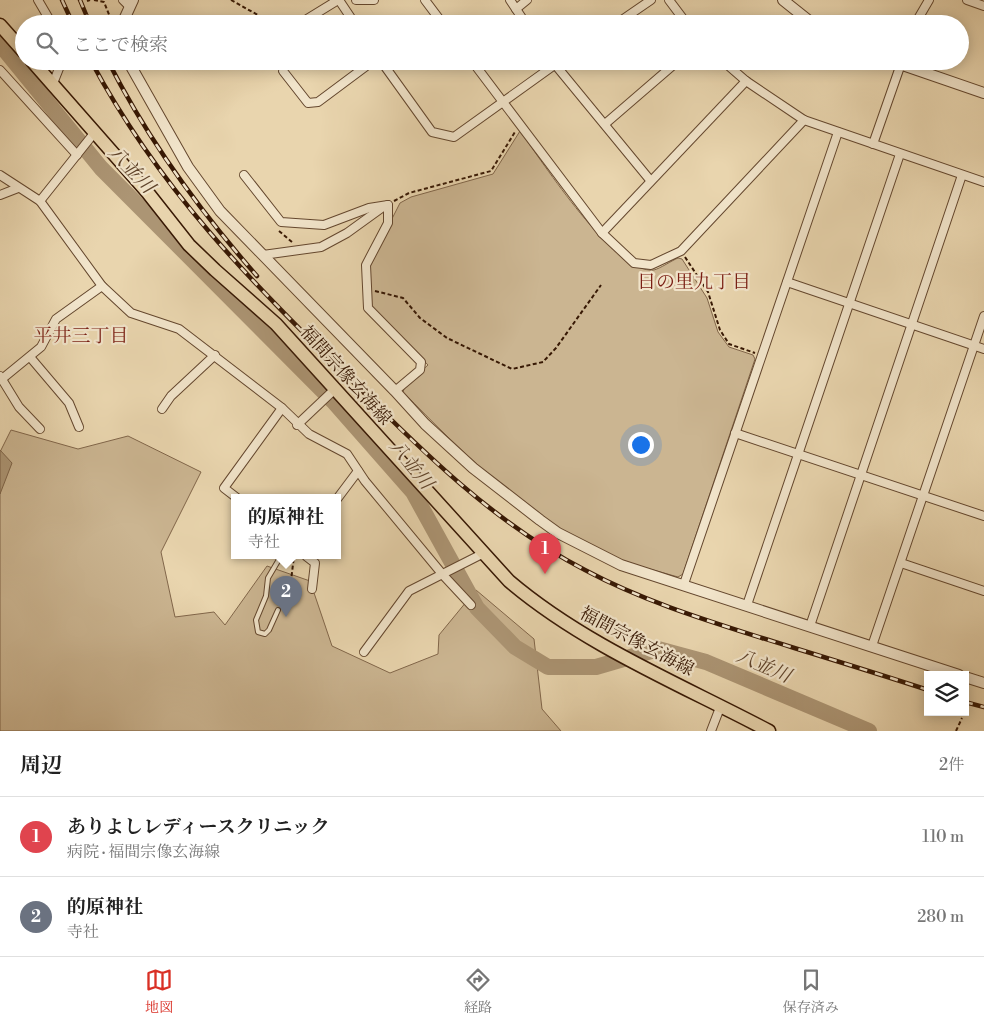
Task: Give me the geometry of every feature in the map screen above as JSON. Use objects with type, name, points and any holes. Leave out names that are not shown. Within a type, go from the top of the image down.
[{"type":"main road","points":[[0,25],[15,42]]},
{"type":"main road","name":"福間宗像玄海線","points":[[39,70],[92,136],[189,245],[276,324],[332,392],[508,581],[552,614],[596,640],[769,731]]},
{"type":"street","points":[[38,0],[47,15]]},
{"type":"street","points":[[314,15],[339,0],[350,15]]},
{"type":"street","points":[[356,0],[374,0]]},
{"type":"street","points":[[425,0],[436,15]]},
{"type":"street","points":[[510,0],[520,15]]},
{"type":"street","points":[[516,9],[527,0]]},
{"type":"street","points":[[629,15],[651,0]]},
{"type":"street","points":[[669,0],[680,15]]},
{"type":"street","points":[[783,0],[802,15]]},
{"type":"street","points":[[920,15],[929,0]]},
{"type":"street","points":[[967,0],[984,6]]},
{"type":"street","points":[[121,15],[128,2]]},
{"type":"street","points":[[0,70],[78,154]]},
{"type":"street","points":[[52,86],[58,70]]},
{"type":"street","points":[[133,70],[188,168],[220,211],[425,424],[473,468],[558,533],[621,565],[747,604],[948,671]]},
{"type":"street","points":[[283,70],[308,103],[318,102],[361,70]]},
{"type":"street","points":[[387,70],[432,132],[454,137],[546,70]]},
{"type":"street","points":[[479,70],[602,233],[634,262],[651,265],[681,251],[804,120]]},
{"type":"street","points":[[562,70],[650,180]]},
{"type":"street","points":[[605,124],[668,70]]},
{"type":"street","points":[[733,70],[804,120],[984,182]]},
{"type":"street","points":[[873,144],[896,70]]},
{"type":"street","points":[[920,70],[984,93]]},
{"type":"street","points":[[602,233],[650,180],[746,81]]},
{"type":"street","points":[[684,584],[838,132]]},
{"type":"street","points":[[40,201],[92,136]]},
{"type":"street","points":[[747,604],[900,154]]},
{"type":"street","points":[[0,175],[40,201],[102,286],[131,313],[179,329],[282,408],[309,434],[347,454],[358,471],[442,576],[471,605]]},
{"type":"street","points":[[244,175],[281,222],[324,225],[368,208],[388,205]]},
{"type":"street","points":[[810,626],[962,175]]},
{"type":"street","points":[[0,195],[18,188]]},
{"type":"street","points":[[262,255],[321,247],[348,233],[388,205]]},
{"type":"street","points":[[388,205],[388,223],[366,265],[368,308],[421,362],[420,370],[395,391]]},
{"type":"street","points":[[787,282],[984,349]]},
{"type":"street","points":[[40,429],[19,407],[1,377],[41,347],[56,319],[102,286]]},
{"type":"street","points":[[872,646],[984,316]]},
{"type":"street","points":[[162,409],[171,396],[214,355]]},
{"type":"street","points":[[30,356],[69,403],[79,427]]},
{"type":"street","points":[[298,425],[332,392]]},
{"type":"street","points":[[232,494],[224,488],[282,408]]},
{"type":"street","points":[[735,433],[984,516]]},
{"type":"street","points":[[341,494],[358,471]]},
{"type":"street","points":[[364,652],[409,591],[424,581],[442,576],[482,554]]},
{"type":"street","points":[[310,559],[315,563],[312,590]]},
{"type":"street","points":[[901,563],[984,591]]},
{"type":"street","points":[[969,678],[984,683]]},
{"type":"street","points":[[711,731],[721,705]]},
{"type":"lane","points":[[278,610],[269,630],[265,634],[258,632],[258,615],[266,596],[268,578],[279,559]]},
{"type":"path","points":[[232,0],[258,15]]},
{"type":"path","points":[[87,1],[104,2],[112,15]]},
{"type":"path","points":[[388,205],[409,193],[491,171],[520,124]]},
{"type":"path","points":[[278,217],[271,224],[294,243],[296,250]]},
{"type":"path","points":[[681,251],[708,292],[720,330],[730,344],[762,355]]},
{"type":"path","points":[[367,290],[403,298],[420,318],[447,338],[512,369],[543,362],[556,348],[601,285]]},
{"type":"path","points":[[290,588],[294,559]]},
{"type":"path","points":[[956,731],[962,718]]},
{"type":"shaded area","points":[[520,131],[581,214],[620,255],[638,267],[654,270],[678,258],[682,259],[707,298],[718,332],[729,347],[753,355],[755,359],[683,574],[678,577],[624,561],[586,544],[557,527],[529,507],[475,463],[403,392],[405,386],[428,365],[371,306],[369,264],[400,203],[411,197],[493,174]]},
{"type":"shaded area","points":[[11,430],[78,449],[128,436],[201,472],[161,552],[175,617],[214,612],[225,625],[267,566],[310,581],[332,646],[390,673],[438,654],[439,635],[476,590],[534,639],[542,709],[561,731],[0,731],[0,452]]},
{"type":"shaded area","points":[[0,450],[12,463],[0,494]]},
{"type":"waterway","points":[[4,48],[12,43]]},
{"type":"waterway","name":"八並川","points":[[0,44],[15,62]]},
{"type":"waterway","name":"八並川","points":[[21,70],[101,168],[333,401],[413,492],[477,608],[515,647],[548,667],[596,667],[658,649],[706,662],[869,731]]},
{"type":"railway","points":[[62,0],[69,15]]},
{"type":"railway","points":[[80,0],[86,15]]},
{"type":"railway","points":[[96,70],[146,151],[176,192],[241,268],[404,433],[460,484],[490,508],[552,551],[628,591],[717,624],[924,689]]},
{"type":"railway","points":[[113,70],[157,146],[195,200],[257,276]]},
{"type":"railway","points":[[969,703],[984,707]]},
{"type":"place","name":"ありよしレディースクリニック","points":[[545,574]]},
{"type":"place","name":"的原神社","points":[[286,617]]},
{"type":"district","name":"日の里九丁目","points":[[694,281]]},
{"type":"district","name":"平井三丁目","points":[[81,335]]}]
